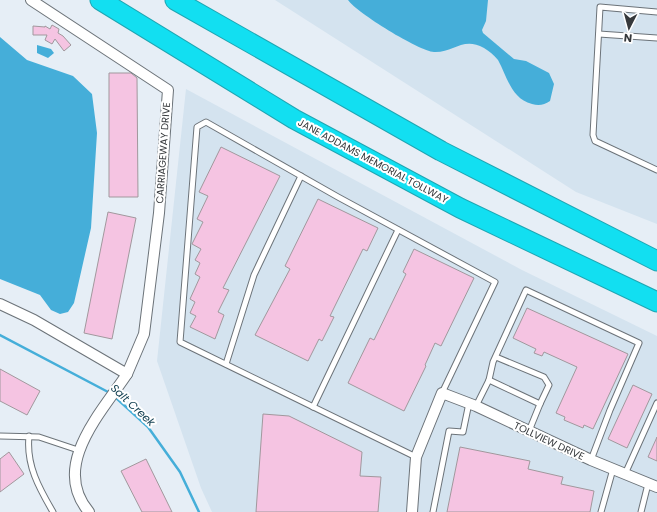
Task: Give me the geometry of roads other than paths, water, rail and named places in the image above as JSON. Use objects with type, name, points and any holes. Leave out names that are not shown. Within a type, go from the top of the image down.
[{"type":"highway","name":"JANE ADDAMS MEMORIAL TOLLWAY","points":[[100,0],[301,122],[460,208],[657,302]]},
{"type":"highway","points":[[175,0],[441,151],[657,261]]},
{"type":"highway","points":[[635,251],[657,253]]},
{"type":"highway","points":[[627,289],[650,313],[657,316]]},
{"type":"street","name":"CARRIAGEWAY DRIVE","points":[[32,0],[168,90],[159,213],[144,334],[127,374],[78,450],[74,477],[81,499],[89,512]]},
{"type":"street","points":[[0,304],[34,320],[127,374]]},
{"type":"street","points":[[412,512],[416,457],[442,392]]},
{"type":"street","name":"TOLLVIEW DRIVE","points":[[442,392],[472,404],[591,460],[653,485]]},
{"type":"lane","points":[[657,12],[600,7],[593,136],[595,141],[657,170]]},
{"type":"lane","points":[[599,34],[657,38]]},
{"type":"lane","points":[[416,457],[180,342],[197,127],[206,122],[398,230],[495,282],[442,392]]},
{"type":"lane","points":[[226,364],[254,275],[302,176]]},
{"type":"lane","points":[[313,406],[398,230]]},
{"type":"lane","points":[[433,512],[449,431],[462,432],[472,404],[489,380],[496,357],[526,290],[639,343],[610,410],[591,460]]},
{"type":"lane","points":[[496,357],[544,377],[549,385],[529,431]]},
{"type":"lane","points":[[489,380],[540,404]]},
{"type":"lane","points":[[625,474],[657,403]]},
{"type":"lane","points":[[0,436],[39,437],[78,450]]},
{"type":"lane","points":[[29,436],[29,460],[38,486],[53,512]]},
{"type":"lane","points":[[601,512],[613,469]]},
{"type":"lane","points":[[641,512],[653,485]]},
{"type":"water","points":[[348,0],[488,0],[486,21],[482,30],[483,33],[514,59],[526,61],[549,73],[554,84],[550,101],[537,105],[525,101],[519,97],[510,86],[498,60],[484,48],[477,45],[464,44],[441,52],[426,50],[403,39],[375,22]]},
{"type":"water","points":[[0,37],[27,60],[73,76],[92,94],[97,133],[91,228],[74,303],[68,312],[60,314],[51,310],[40,295],[0,279]]},
{"type":"water","points":[[37,45],[51,49],[54,53],[48,58],[37,53]]},
{"type":"waterway","name":"Salt Creek","points":[[0,335],[110,393]]},
{"type":"waterway","name":"Salt Creek","points":[[114,396],[148,427],[180,472],[199,512]]}]
